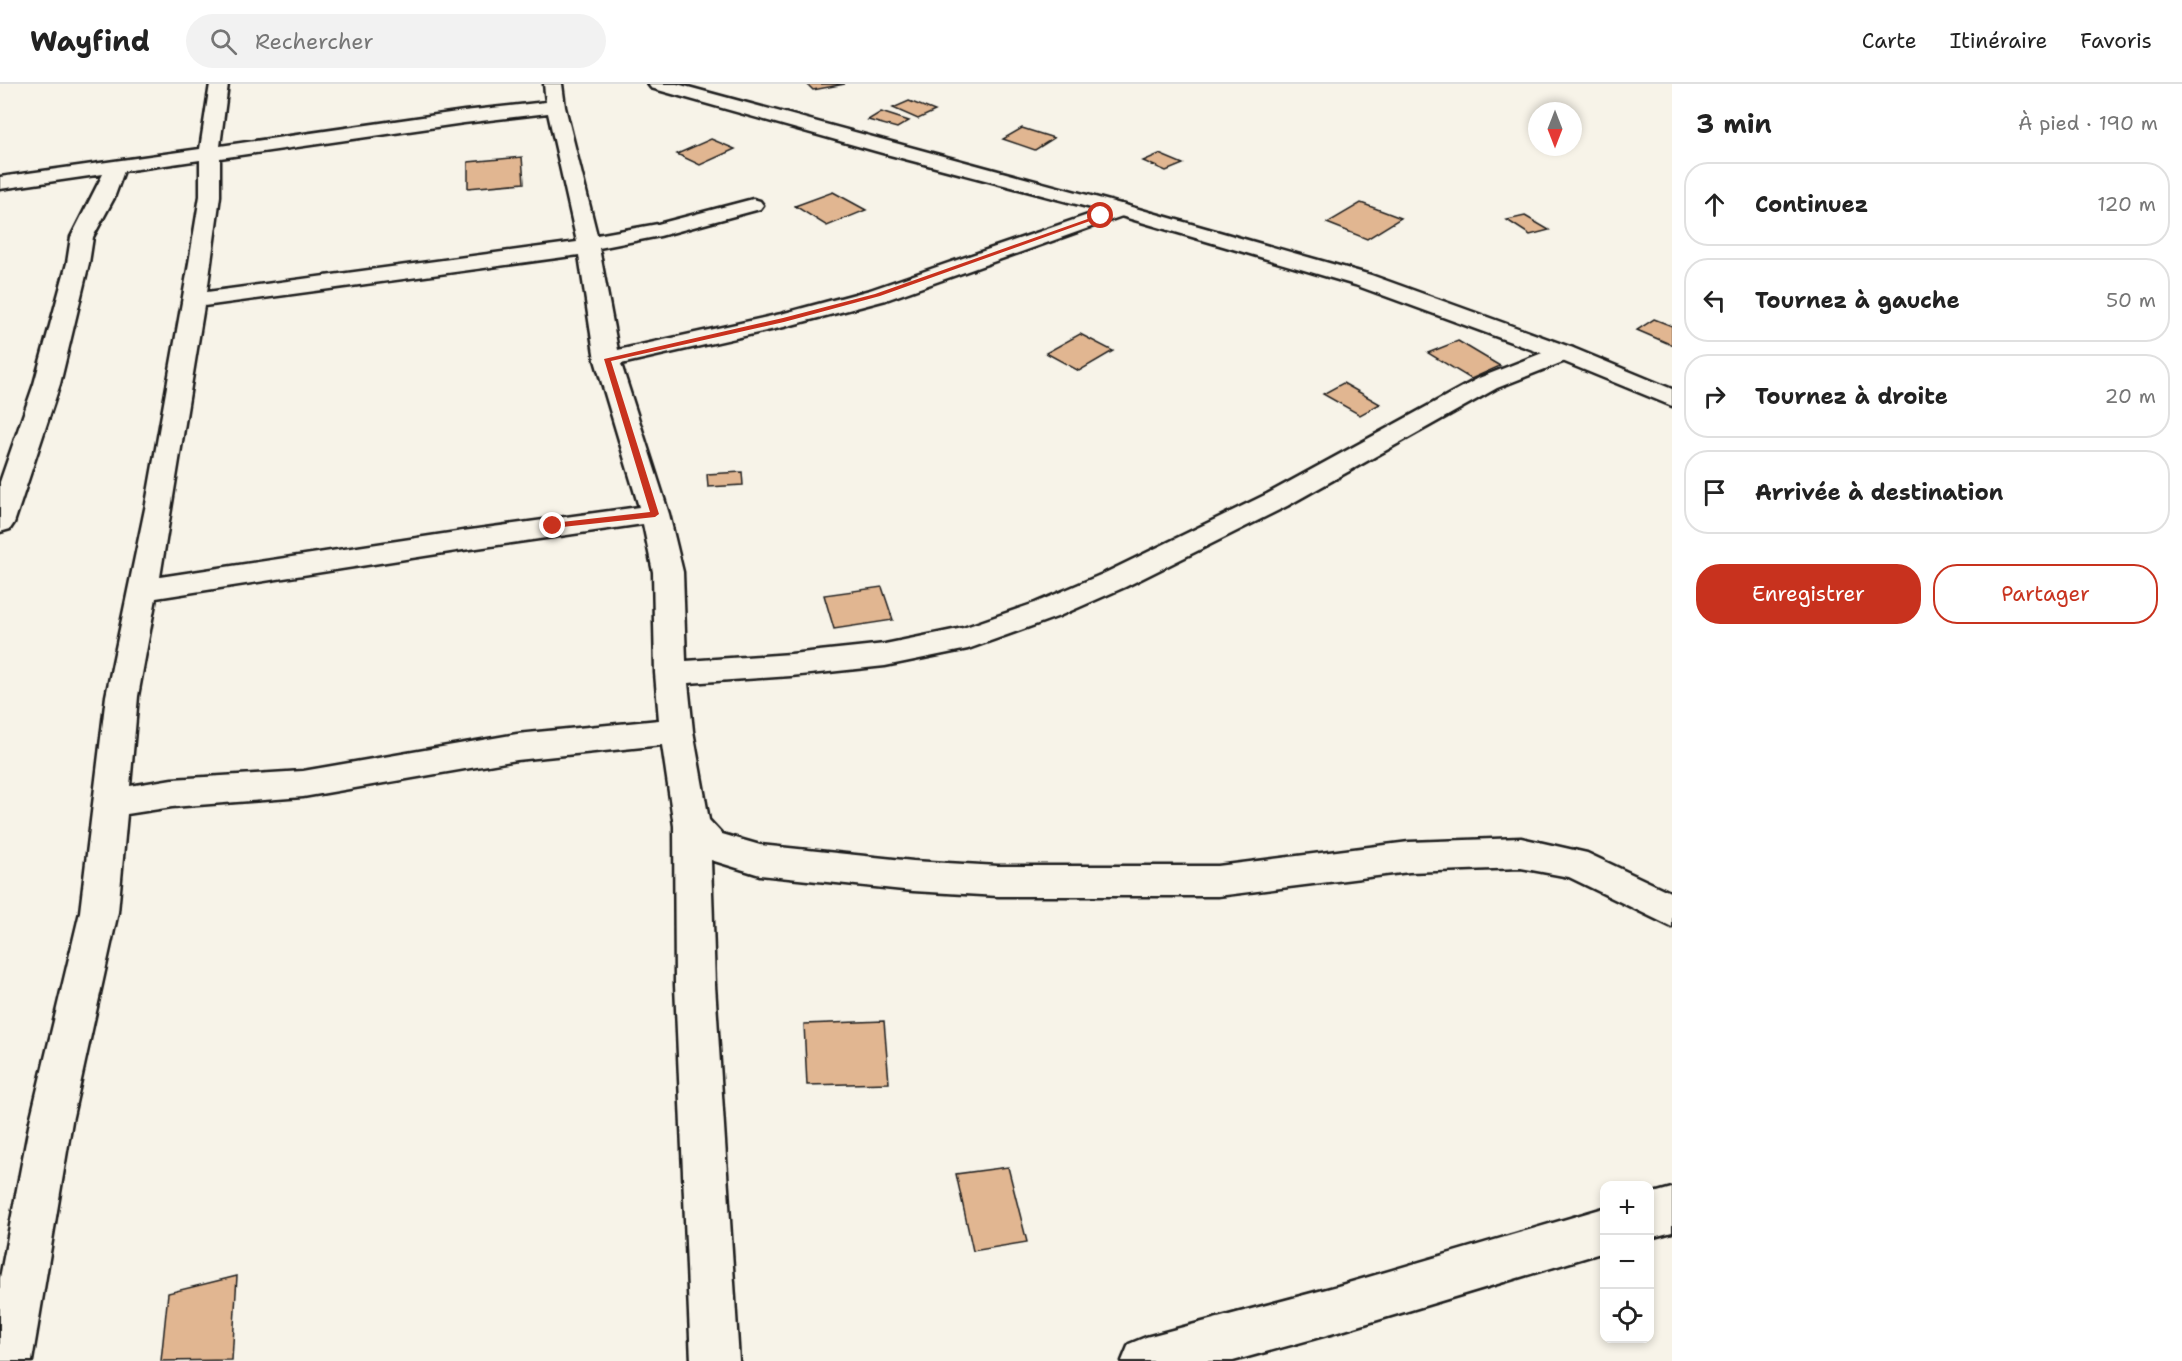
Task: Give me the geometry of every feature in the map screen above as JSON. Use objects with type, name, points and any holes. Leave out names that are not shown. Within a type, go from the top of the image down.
[{"type":"street","points":[[8,1361],[51,1121],[99,912],[122,696],[143,590],[210,196],[210,152],[219,84]]},
{"type":"street","points":[[657,84],[893,150],[1121,210],[1363,280],[1564,352],[1672,398]]},
{"type":"street","points":[[0,183],[116,167],[554,96],[588,247],[607,360],[655,514],[668,572],[671,673],[676,731],[692,826],[696,996],[715,1361]]},
{"type":"street","points":[[0,524],[47,384],[78,263],[78,246],[87,224],[102,201],[116,167]]},
{"type":"street","points":[[193,301],[588,247],[590,243],[660,230],[753,205]]},
{"type":"street","points":[[607,360],[784,320],[878,295],[1121,210]]},
{"type":"street","points":[[671,673],[791,665],[885,655],[968,638],[1046,610],[1115,580],[1277,500],[1488,384],[1564,352]]},
{"type":"street","points":[[143,590],[401,551],[533,528],[655,514]]},
{"type":"street","points":[[111,803],[172,794],[303,784],[517,747],[676,731]]},
{"type":"street","points":[[692,826],[710,845],[760,860],[913,876],[998,881],[1218,881],[1410,857],[1521,853],[1574,863],[1611,879],[1672,911]]},
{"type":"street","points":[[1654,1215],[1672,1210]]},
{"type":"street","points":[[1146,1361],[1338,1309],[1600,1231]]},
{"type":"building","points":[[807,84],[845,84],[813,90]]},
{"type":"building","points":[[909,101],[935,111],[918,119],[893,108]]},
{"type":"building","points":[[881,112],[909,121],[897,128],[868,120]]},
{"type":"building","points":[[1022,128],[1054,138],[1035,150],[1003,139]]},
{"type":"building","points":[[711,139],[735,149],[700,165],[677,154]]},
{"type":"building","points":[[1159,154],[1183,164],[1166,171],[1143,161]]},
{"type":"building","points":[[522,157],[524,183],[468,188],[468,162]]},
{"type":"building","points":[[833,192],[866,210],[827,226],[795,206]]},
{"type":"building","points":[[1361,203],[1401,218],[1367,239],[1327,223]]},
{"type":"building","points":[[1525,216],[1549,230],[1530,235],[1507,220]]},
{"type":"building","points":[[1654,319],[1672,326],[1672,345],[1637,330]]},
{"type":"building","points":[[1080,334],[1113,351],[1079,371],[1046,353]]},
{"type":"building","points":[[1458,341],[1500,366],[1471,379],[1428,353]]},
{"type":"building","points":[[1343,383],[1380,404],[1360,415],[1323,394]]},
{"type":"building","points":[[742,472],[743,485],[708,487],[707,474]]},
{"type":"building","points":[[882,587],[893,620],[834,629],[824,595]]},
{"type":"building","points":[[884,1021],[889,1083],[807,1085],[804,1024]]},
{"type":"building","points":[[1008,1167],[1027,1242],[973,1251],[956,1174]]},
{"type":"building","points":[[237,1276],[232,1360],[161,1361],[168,1293]]},
{"type":"route","points":[[553,526],[655,514],[607,360],[784,320],[878,295],[967,266],[1101,216]]}]
